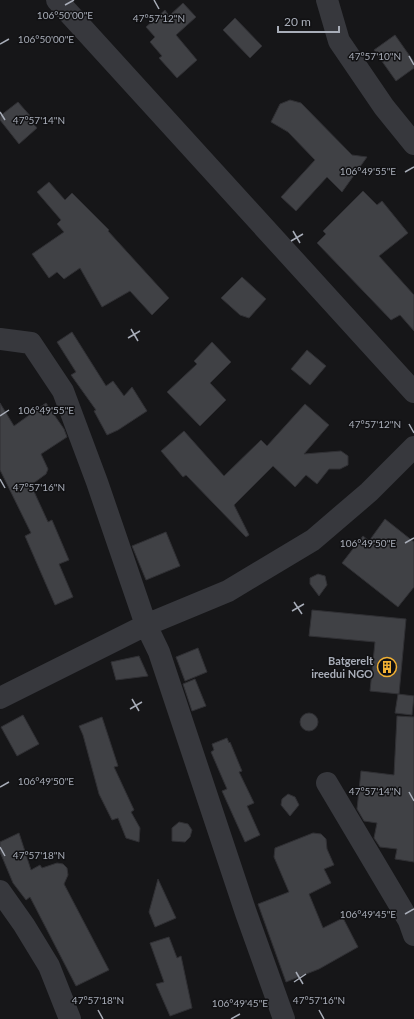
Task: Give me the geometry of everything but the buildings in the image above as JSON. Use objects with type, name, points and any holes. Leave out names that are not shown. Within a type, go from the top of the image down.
[{"type":"street","points":[[57,0],[414,392]]},
{"type":"street","points":[[327,0],[339,41],[384,107],[414,144]]},
{"type":"street","points":[[0,339],[31,343],[63,391],[97,482],[146,625],[159,652],[246,913],[284,1019]]},
{"type":"street","points":[[0,698],[146,625],[228,591],[313,540],[369,492],[414,447]]},
{"type":"street","points":[[328,783],[412,925]]},
{"type":"street","points":[[0,891],[24,925],[49,966],[70,1019]]},
{"type":"place","name":"Batgerelt ireedui NGO","points":[[387,667]]}]
